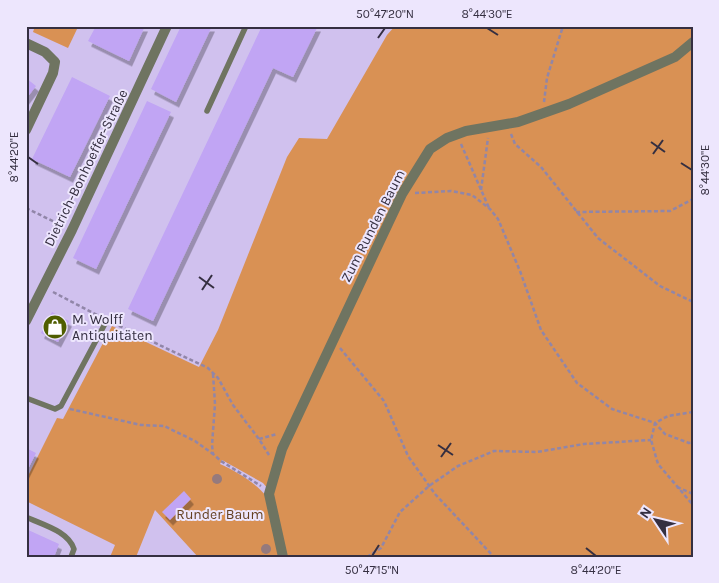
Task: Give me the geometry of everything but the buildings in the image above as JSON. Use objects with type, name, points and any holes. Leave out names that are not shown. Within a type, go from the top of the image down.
[{"type":"street","name":"Dietrich-Bonhoeffer-Straße","points":[[26,321],[72,230],[167,26]]},
{"type":"street","name":"Zum Runden Baum","points":[[283,557],[269,494],[276,466],[291,429],[402,194],[430,149],[447,138],[456,135],[518,122],[569,104],[675,57],[693,42]]},
{"type":"street","points":[[26,43],[45,52],[55,62],[53,73],[26,130]]},
{"type":"lane","points":[[207,111],[246,26]]},
{"type":"lane","points":[[26,398],[55,409],[61,406],[107,320]]},
{"type":"lane","points":[[26,517],[66,536],[71,541],[74,549],[71,557]]},
{"type":"path","points":[[542,113],[547,78],[563,26]]},
{"type":"path","points":[[506,124],[515,144],[541,167],[598,238],[660,286],[693,302]]},
{"type":"path","points":[[481,191],[490,127]]},
{"type":"path","points":[[456,135],[490,209]]},
{"type":"path","points":[[402,194],[452,190],[472,194],[490,209],[498,219],[542,330],[577,383],[612,409],[656,423],[665,434],[689,443],[693,442]]},
{"type":"path","points":[[576,212],[670,211],[693,199]]},
{"type":"path","points":[[26,208],[72,230]]},
{"type":"path","points":[[43,288],[99,316]]},
{"type":"path","points":[[107,320],[200,364],[213,373],[218,378],[232,405],[259,439],[276,466]]},
{"type":"path","points":[[333,339],[384,401],[408,456],[429,486],[494,557]]},
{"type":"path","points":[[213,373],[215,404],[212,445],[214,454]]},
{"type":"path","points":[[61,406],[141,425],[164,426],[195,441],[262,487],[269,494]]},
{"type":"path","points":[[693,412],[668,416],[656,423],[651,440],[658,464],[693,505]]},
{"type":"path","points":[[259,439],[291,429]]},
{"type":"path","points":[[367,557],[381,548],[400,512],[429,486],[458,466],[494,450],[537,452],[584,444],[651,440]]},
{"type":"path","points":[[676,486],[693,494]]},
{"type":"green space","points":[[35,26],[78,27],[68,48],[33,32]]},
{"type":"green space","name":"Runder Baum","points":[[395,26],[693,26],[693,557],[198,557],[155,510],[136,557],[110,557],[115,545],[26,501],[26,480],[57,418],[63,419],[112,326],[199,367],[218,330],[287,157],[299,138],[327,139],[387,35]],"holes":[[[222,460],[263,483],[273,495],[267,497],[245,478],[220,464]]]},
{"type":"place","name":"M. Wolff Antiquitäten","points":[[55,327]]}]
